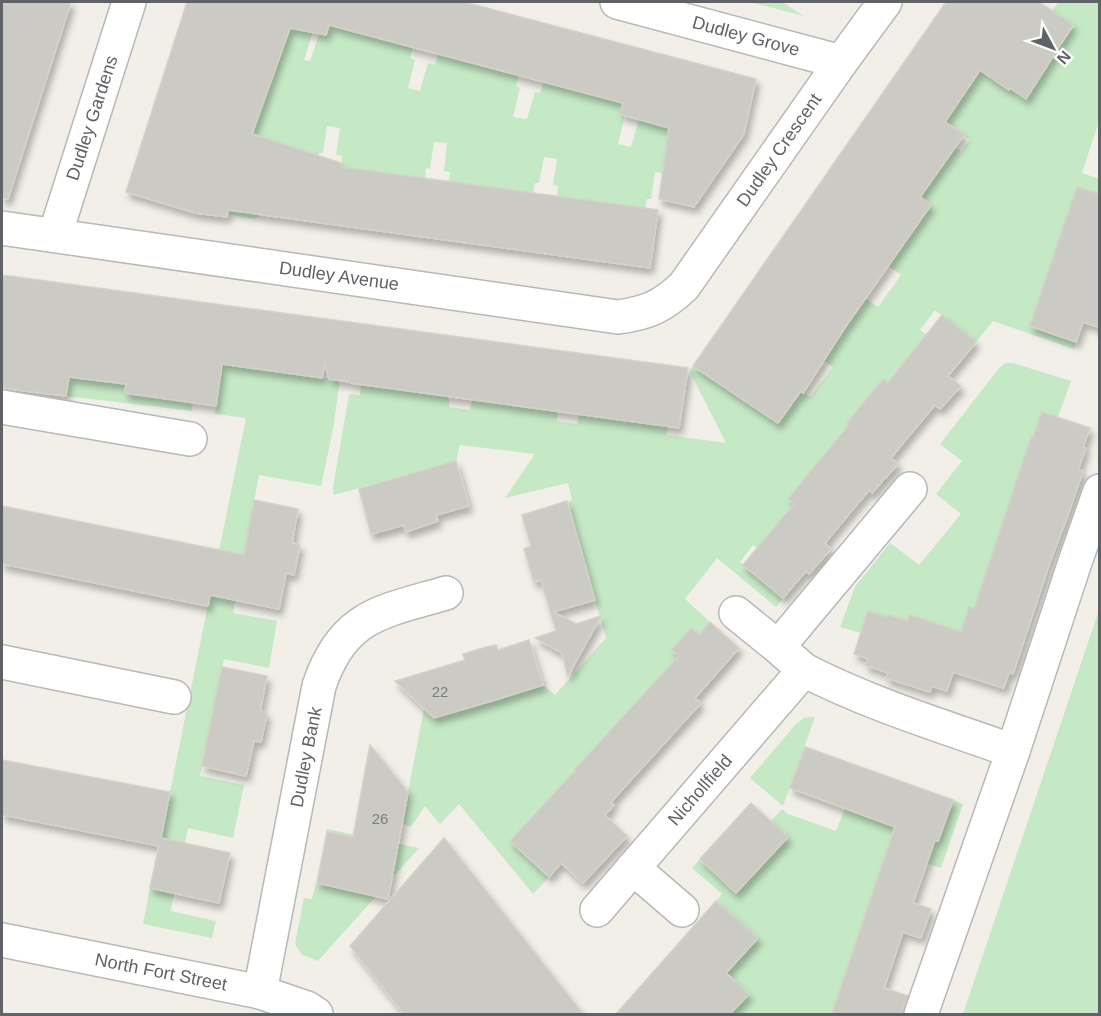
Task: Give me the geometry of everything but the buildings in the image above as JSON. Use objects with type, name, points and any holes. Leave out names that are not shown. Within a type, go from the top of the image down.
[{"type":"street","name":"Dudley Gardens","points":[[55,235],[129,2]]},
{"type":"street","name":"Dudley Grove","points":[[617,2],[841,62]]},
{"type":"street","name":"Dudley Crescent","points":[[672,298],[684,286],[885,2]]},
{"type":"street","name":"Dudley Avenue","points":[[2,228],[618,316],[638,314],[655,308],[672,298]]},
{"type":"street","points":[[2,407],[190,439]]},
{"type":"street","points":[[778,648],[910,489]]},
{"type":"street","points":[[921,1014],[1100,491]]},
{"type":"street","name":"Dudley Bank","points":[[273,1002],[319,686],[324,671],[339,645],[367,619],[446,593]]},
{"type":"street","points":[[736,613],[804,670],[838,688],[1012,752]]},
{"type":"street","points":[[2,662],[174,697]]},
{"type":"street","name":"Nichollfield","points":[[597,910],[804,670]]},
{"type":"street","points":[[633,868],[682,910]]},
{"type":"street","name":"North Fort Street","points":[[2,940],[307,1008],[316,1014]]},
{"type":"green space","points":[[256,2],[292,13],[295,2],[322,2],[304,60],[310,61],[319,34],[326,36],[329,25],[413,47],[410,58],[415,60],[408,88],[420,91],[428,63],[435,65],[438,53],[519,75],[516,86],[520,88],[513,117],[527,119],[535,92],[540,93],[544,81],[623,102],[620,114],[625,115],[618,144],[631,147],[639,119],[649,109],[722,167],[720,170],[675,162],[673,168],[663,167],[662,173],[655,172],[651,199],[647,199],[645,209],[557,197],[558,186],[553,185],[557,159],[544,157],[539,183],[535,183],[533,194],[449,182],[450,172],[444,171],[447,143],[434,142],[430,169],[426,168],[425,179],[341,168],[342,156],[336,155],[340,128],[327,126],[323,153],[319,153],[317,164],[271,158],[263,215],[254,219],[227,214],[231,205],[217,124]]},
{"type":"green space","points":[[750,2],[782,2],[804,16]]},
{"type":"green space","points":[[1058,2],[1099,2],[1099,121],[1082,173],[1099,179],[1099,194],[1077,187],[1067,219],[1098,279],[1051,263],[1030,326],[1076,342],[1074,349],[993,321],[976,342],[935,310],[920,330],[927,335],[888,383],[883,379],[855,413],[887,480],[884,483],[852,457],[794,504],[778,523],[822,560],[820,563],[789,538],[786,542],[772,531],[757,548],[753,545],[740,562],[783,598],[776,607],[717,558],[685,599],[710,622],[699,635],[681,640],[672,650],[679,656],[511,841],[549,877],[533,894],[459,804],[440,824],[425,806],[411,827],[402,823],[424,709],[434,718],[543,685],[555,695],[606,638],[567,502],[572,500],[568,483],[505,498],[535,454],[460,445],[456,461],[334,495],[333,488],[349,394],[360,395],[361,384],[449,396],[449,407],[470,410],[472,399],[558,411],[557,421],[577,424],[579,414],[668,426],[667,435],[726,443],[690,372],[693,366],[778,423],[785,414],[773,372],[810,397],[833,367],[795,340],[808,320],[838,340],[851,320],[822,300],[837,278],[878,307],[901,275],[889,266],[896,256],[866,235],[920,197],[927,187],[909,174],[936,134],[961,151],[970,140],[945,122],[980,71],[1009,90],[1024,7],[1067,37],[1074,26],[1052,11]]},
{"type":"green space","points":[[1006,363],[1013,363],[1071,381],[1058,417],[1042,412],[1033,438],[1031,437],[974,609],[969,607],[959,638],[951,629],[910,615],[907,621],[889,615],[861,633],[840,627],[855,587],[890,543],[919,565],[961,514],[936,494],[962,461],[940,444],[1000,367]]},
{"type":"green space","points":[[222,364],[340,380],[321,486],[259,475],[233,613],[277,621],[269,668],[224,659],[200,776],[244,785],[233,838],[188,828],[178,876],[154,871],[246,418],[215,414]]},
{"type":"green space","points":[[198,369],[192,411],[66,396],[69,377]]},
{"type":"green space","points":[[1099,610],[1099,1014],[963,1014]]},
{"type":"green space","points":[[809,717],[815,717],[783,806],[750,778],[796,724]]},
{"type":"green space","points":[[953,800],[963,804],[941,868],[926,863],[883,865],[832,1014],[732,1013],[749,994],[727,973],[758,938],[716,901],[722,894],[692,868],[700,859],[736,893],[788,837],[771,821],[782,809],[788,814],[836,831],[845,808],[938,841]]},
{"type":"green space","points":[[327,829],[419,848],[318,961],[301,954],[295,944],[304,898],[312,899],[316,883],[361,893],[373,842],[327,832]]},
{"type":"green space","points":[[150,888],[174,893],[171,911],[216,921],[212,938],[143,924]]}]
